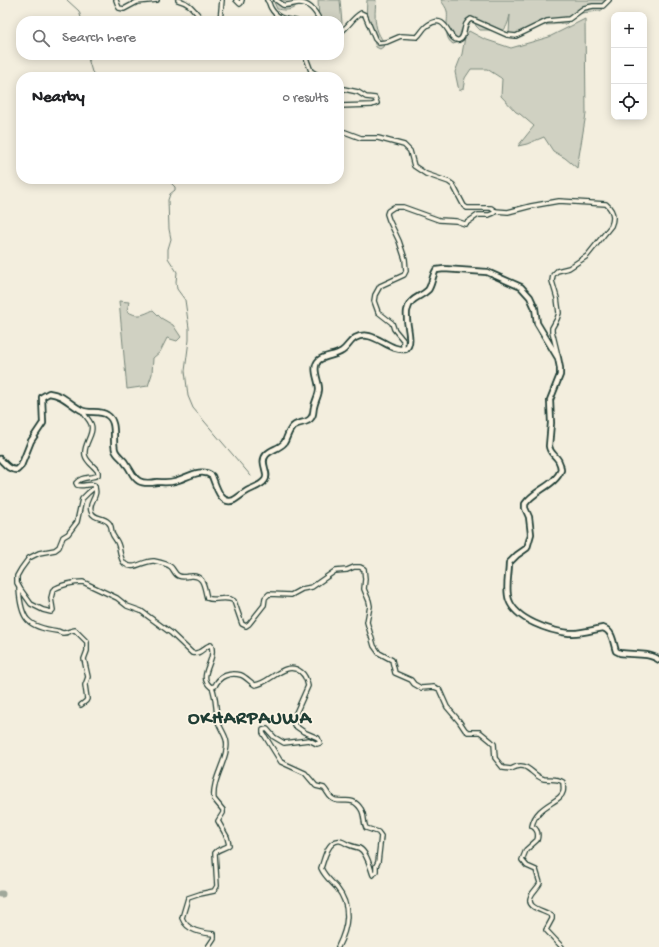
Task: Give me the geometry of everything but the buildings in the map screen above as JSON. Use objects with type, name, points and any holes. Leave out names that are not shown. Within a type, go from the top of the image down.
[{"type":"street","points":[[116,0],[119,8],[124,10],[137,2],[157,0]]},
{"type":"street","points":[[178,0],[189,4],[200,16]]},
{"type":"street","points":[[220,16],[222,0]]},
{"type":"street","points":[[236,0],[240,4],[242,0]]},
{"type":"street","points":[[267,0],[277,16]]},
{"type":"street","points":[[276,0],[283,5],[299,3],[306,5],[315,11],[318,16]]},
{"type":"street","points":[[344,30],[356,16],[362,14],[365,15],[375,39],[379,43],[387,42],[401,36],[417,37],[429,24],[439,22],[446,25],[451,36],[456,40],[459,40],[463,37],[466,23],[471,19],[507,35],[516,36],[547,22],[568,20],[580,10],[593,6],[603,6],[609,0]]},
{"type":"street","points":[[308,60],[313,72]]},
{"type":"street","points":[[344,89],[375,98],[377,103],[372,105],[344,106]]},
{"type":"street","points":[[344,132],[361,138],[378,138],[404,145],[410,150],[414,166],[426,174],[449,182],[453,185],[464,206],[467,208],[491,208],[494,211],[508,212],[536,204],[571,201],[606,204],[613,213],[613,222],[611,226],[588,256],[569,268],[557,271],[553,275],[552,281],[558,298],[559,313],[552,331],[560,368],[560,375],[550,400],[551,423],[549,449],[558,458],[561,470],[557,477],[532,495],[525,504],[524,507],[529,517],[532,534],[527,548],[509,563],[509,600],[514,610],[532,623],[539,626],[570,633],[603,628],[610,632],[616,652],[639,654],[659,660]]},
{"type":"street","points":[[403,350],[403,340],[394,329],[392,323],[378,312],[374,301],[375,295],[380,286],[404,275],[406,271],[405,259],[399,241],[388,220],[388,211],[394,207],[403,207],[439,220],[456,221],[465,224],[478,215],[489,215],[494,213],[494,211]]},
{"type":"street","points":[[403,350],[409,346],[410,342],[406,323],[408,306],[413,299],[429,289],[436,270],[485,271],[521,287],[530,297],[534,304],[537,323],[558,358]]},
{"type":"street","points":[[0,458],[7,466],[13,470],[17,470],[27,448],[43,424],[42,397],[49,393],[58,394],[86,413],[106,414],[110,418],[113,422],[116,450],[133,476],[138,480],[146,483],[173,482],[194,474],[204,473],[212,476],[217,489],[224,499],[227,501],[232,500],[266,480],[263,464],[266,455],[284,442],[292,427],[296,424],[307,422],[312,417],[319,393],[316,371],[318,361],[342,351],[349,342],[359,336],[368,336],[403,350]]},
{"type":"street","points":[[82,410],[91,425],[92,430],[85,447],[86,459],[98,472],[98,475],[95,477],[81,479],[77,481],[76,485],[82,486],[92,484],[95,487]]},
{"type":"street","points":[[80,705],[87,699],[85,685],[88,677],[84,659],[87,651],[87,642],[75,630],[64,633],[49,631],[36,626],[27,620],[21,607],[17,580],[21,569],[35,554],[55,550],[59,547],[63,537],[68,534],[77,522],[82,499],[95,487]]},
{"type":"street","points":[[95,487],[95,498],[90,506],[92,513],[95,516],[106,520],[110,524],[112,533],[118,544],[121,557],[126,564],[133,567],[144,562],[153,561],[170,566],[178,576],[197,577],[205,584],[207,598],[213,600],[228,598],[234,601],[238,616],[244,625],[249,624],[254,619],[264,605],[265,598],[269,594],[290,595],[305,588],[312,587],[335,571],[346,570],[354,567],[364,569],[366,579],[364,589],[370,601],[367,622],[374,646],[378,651],[392,660],[395,673],[411,680],[414,684],[421,688],[434,687],[439,689],[447,707],[465,730],[468,732],[480,732],[494,744],[496,758],[504,768],[511,769],[514,767],[524,767],[544,779],[558,779],[563,782],[563,792],[561,796],[541,809],[535,818],[532,826],[536,828],[538,840],[526,850],[522,860],[526,866],[536,870],[540,878],[540,883],[532,894],[530,903],[552,916],[546,930],[562,947]]},
{"type":"street","points":[[19,588],[31,604],[51,612],[54,610],[51,598],[53,590],[59,586],[83,582],[117,598],[127,606],[141,611],[172,634],[192,653],[195,654],[200,652],[207,646],[211,645],[213,651],[205,677],[208,684],[212,687],[216,697],[219,724],[226,735],[227,747],[214,789],[214,799],[223,810],[223,814],[218,821],[228,837],[229,845],[219,849],[215,853],[217,886],[214,891],[188,898],[182,918],[183,922],[195,931],[214,934],[214,938],[208,947]]},
{"type":"street","points":[[212,687],[215,686],[220,678],[227,675],[240,675],[255,685],[263,684],[280,672],[289,669],[297,670],[305,677],[308,686],[295,716],[294,725],[304,732],[318,738],[320,743],[317,744],[309,740],[284,743],[274,737],[267,729],[263,731],[264,736],[281,762],[305,773],[316,786],[324,788],[334,800],[349,800],[354,802],[362,810],[366,828],[378,832],[381,836],[376,871],[372,876],[368,860],[360,849],[341,841],[337,841],[331,844],[327,850],[321,868],[326,878],[342,894],[346,905],[346,926],[338,947]]},
{"type":"shaded area","points":[[273,0],[298,0],[296,6],[284,10],[277,9]]},
{"type":"shaded area","points":[[318,0],[340,0],[341,16],[319,16]]},
{"type":"shaded area","points":[[367,0],[376,0],[376,24],[384,44],[380,49],[376,47],[366,19]]},
{"type":"shaded area","points":[[441,0],[608,0],[603,9],[600,11],[581,13],[575,15],[566,24],[544,25],[532,29],[522,36],[512,36],[509,33],[510,15],[505,28],[499,33],[493,30],[480,30],[474,21],[470,22],[462,28],[459,42],[453,44],[448,37],[447,11]]},
{"type":"shaded area","points":[[585,19],[586,114],[577,168],[565,158],[553,151],[544,137],[518,146],[534,126],[516,112],[501,96],[501,78],[487,69],[471,69],[465,78],[463,89],[459,91],[455,72],[462,54],[465,37],[469,31],[484,39],[511,48],[549,37]]},
{"type":"shaded area","points":[[119,301],[129,302],[127,311],[137,315],[153,310],[161,318],[173,325],[181,337],[177,341],[167,338],[160,352],[153,358],[152,374],[148,386],[127,389]]},
{"type":"waterway","points":[[67,0],[79,11],[80,16]]},
{"type":"waterway","points":[[88,60],[92,72]]},
{"type":"waterway","points":[[172,184],[175,187],[175,190],[170,194],[168,200],[169,229],[171,239],[168,249],[168,258],[177,272],[177,289],[185,300],[189,328],[185,371],[188,396],[193,408],[251,476]]},
{"type":"district","name":"OKHARPAUWA","points":[[250,719]]}]
